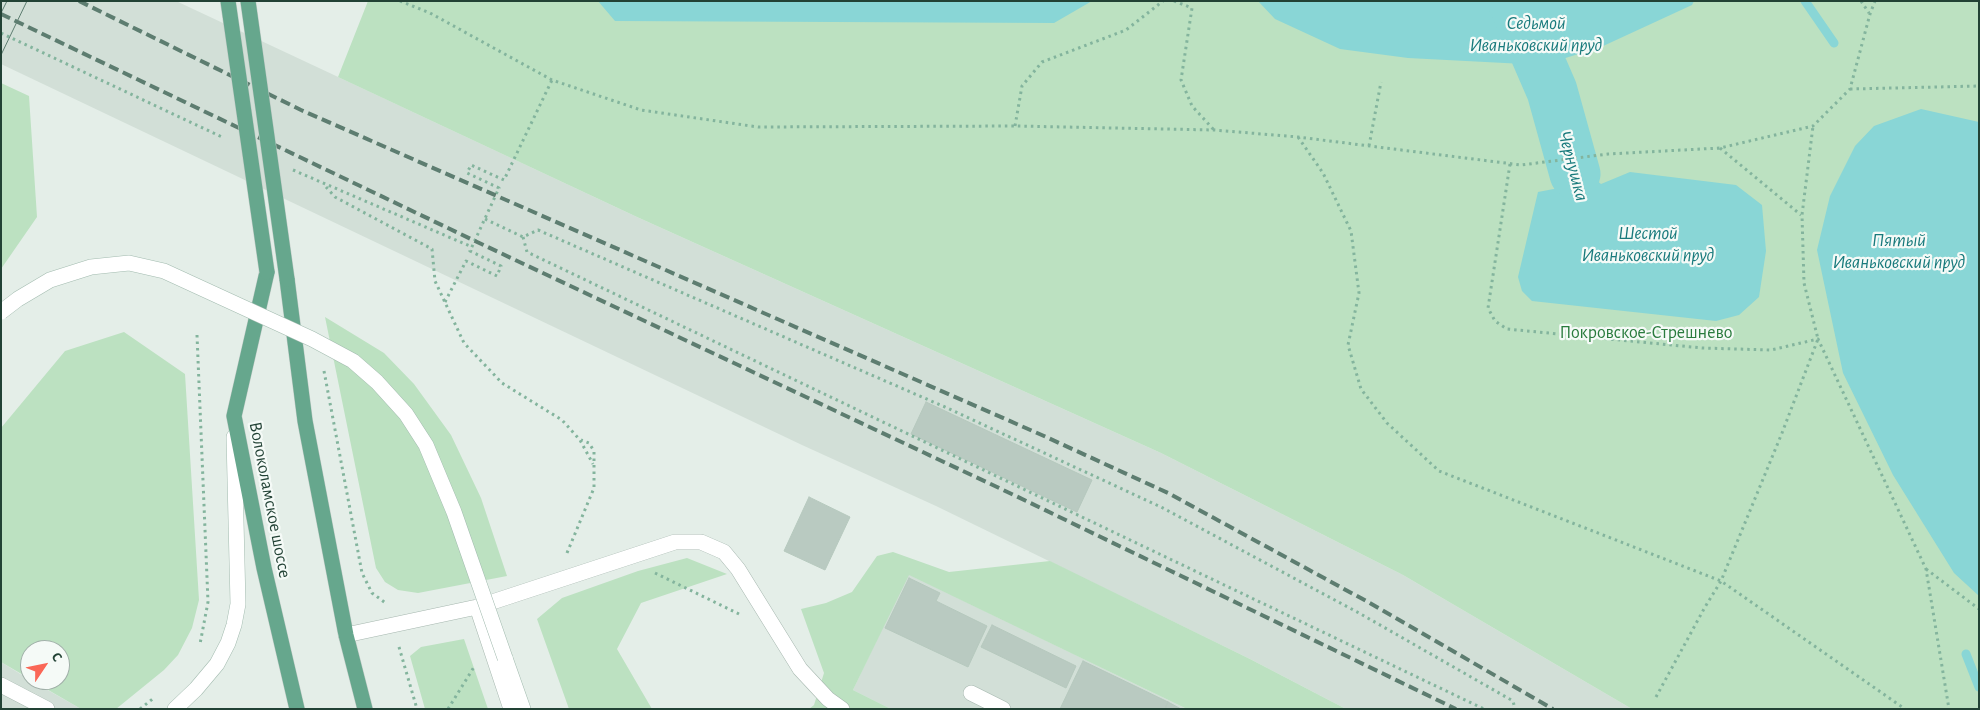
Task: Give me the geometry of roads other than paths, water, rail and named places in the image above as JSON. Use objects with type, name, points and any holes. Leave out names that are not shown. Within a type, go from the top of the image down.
[{"type":"main road","name":"Волоколамское шоссе","points":[[228,1],[267,272],[234,416],[264,568],[297,709]]},
{"type":"main road","points":[[248,1],[306,422],[346,635],[364,709]]},
{"type":"main road","points":[[1,312],[18,299],[50,280],[90,267],[129,264],[164,271],[312,339],[353,361],[377,382],[406,414],[426,445],[454,512],[523,709]]},
{"type":"main road","points":[[175,709],[196,689],[217,664],[228,643],[234,625],[238,604],[234,416]]},
{"type":"main road","points":[[346,635],[477,607],[675,542],[701,542],[724,552],[738,569],[800,669],[828,699],[842,709]]},
{"type":"main road","points":[[477,607],[511,709]]},
{"type":"main road","points":[[1,685],[47,709]]},
{"type":"main road","points":[[971,693],[1003,709]]},
{"type":"water","points":[[598,1],[1092,1],[1054,23],[615,21]]},
{"type":"water","name":"Седьмой Иваньковский пруд","points":[[1258,1],[1694,1],[1692,5],[1601,47],[1559,60],[1552,91],[1524,64],[1408,58],[1340,49],[1275,19]]},
{"type":"water","name":"Шестой Иваньковский пруд","points":[[1557,107],[1568,123],[1590,175],[1601,184],[1630,172],[1736,185],[1762,205],[1766,251],[1759,297],[1739,315],[1716,321],[1532,301],[1522,291],[1518,277],[1538,192],[1559,188],[1565,174],[1555,125]]},
{"type":"water","name":"Пятый Иваньковский пруд","points":[[1921,109],[1979,122],[1979,596],[1954,573],[1893,475],[1843,373],[1817,250],[1830,196],[1855,146],[1874,126]]},
{"type":"waterway","name":"Чернушка","points":[[1513,1],[1552,91],[1575,174]]},
{"type":"waterway","points":[[1805,1],[1834,43]]},
{"type":"waterway","points":[[1966,654],[1979,687]]},
{"type":"tram line","points":[[1,13],[7,1]]},
{"type":"tram line","points":[[1,55],[27,1]]},
{"type":"railway","points":[[79,1],[301,110],[1044,436],[1168,493],[1368,602],[1553,709]]},
{"type":"railway","points":[[1,14],[475,241],[1016,496],[1456,709]]},
{"type":"park label","name":"Покровское-Стрешнево","points":[[1646,333]]}]
